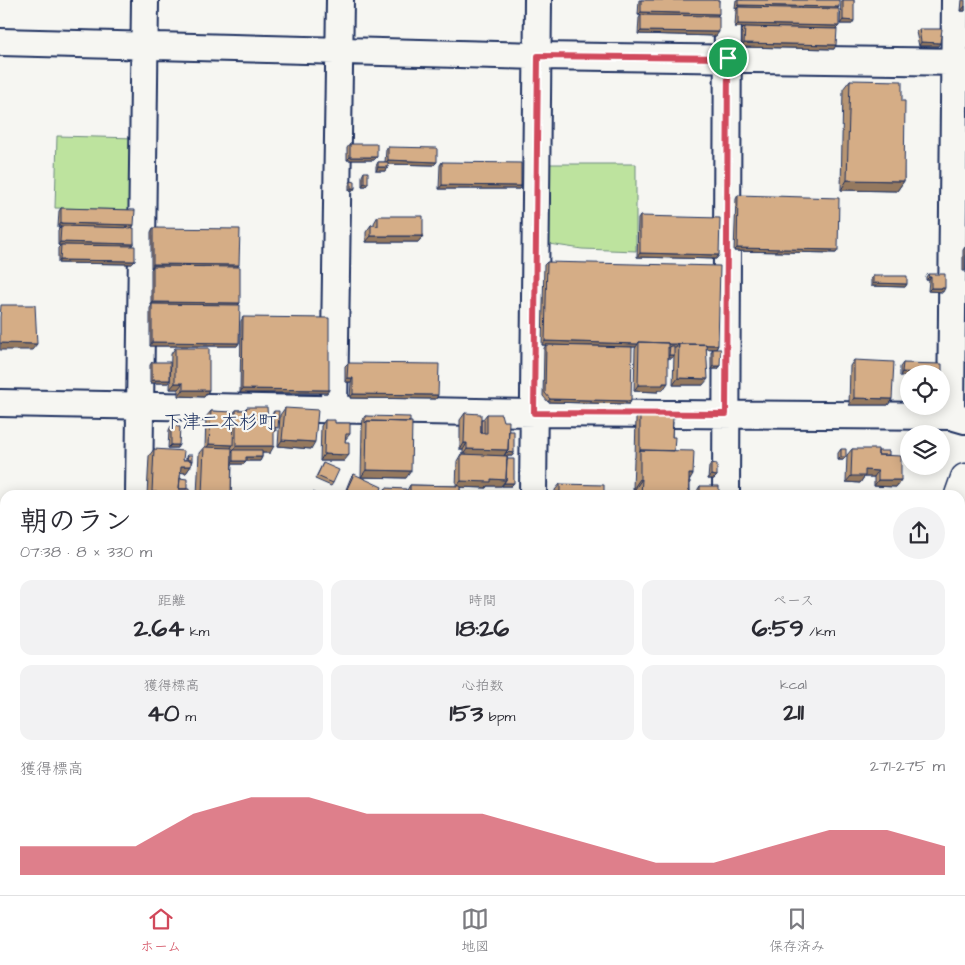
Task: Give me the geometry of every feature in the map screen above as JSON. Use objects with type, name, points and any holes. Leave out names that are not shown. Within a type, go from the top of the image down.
[{"type":"main road","points":[[961,490],[965,478]]},
{"type":"street","points":[[139,490],[145,0]]},
{"type":"street","points":[[334,410],[340,0]]},
{"type":"street","points":[[533,490],[538,0]]},
{"type":"street","points":[[726,490],[728,0]]},
{"type":"street","points":[[0,404],[958,418],[960,62],[955,0]]},
{"type":"street","points":[[0,42],[538,56],[960,62]]},
{"type":"green space","points":[[57,136],[137,138],[138,210],[55,208]]},
{"type":"green space","points":[[543,164],[636,164],[636,251],[582,249],[542,243]]},
{"type":"building","points":[[641,0],[719,0],[719,14],[641,12]]},
{"type":"building","points":[[738,0],[839,0],[839,7],[738,5]]},
{"type":"building","points":[[843,0],[854,0],[854,21],[843,20]]},
{"type":"building","points":[[738,7],[839,9],[839,26],[738,24]]},
{"type":"building","points":[[641,15],[719,16],[719,32],[641,31]]},
{"type":"building","points":[[745,27],[837,29],[836,45],[744,43]]},
{"type":"building","points":[[919,29],[942,29],[940,43],[921,42]]},
{"type":"building","points":[[850,80],[902,81],[902,101],[905,101],[904,181],[847,180]]},
{"type":"building","points":[[350,144],[377,144],[377,157],[350,157]]},
{"type":"building","points":[[388,147],[437,148],[437,162],[388,160]]},
{"type":"building","points":[[378,162],[388,162],[388,167],[378,167]]},
{"type":"building","points":[[442,162],[521,163],[521,186],[442,185]]},
{"type":"building","points":[[364,172],[368,172],[368,183],[364,183]]},
{"type":"building","points":[[351,181],[355,182],[355,188],[351,188]]},
{"type":"building","points":[[738,195],[839,198],[838,250],[737,248]]},
{"type":"building","points":[[61,208],[135,210],[134,225],[61,223]]},
{"type":"building","points":[[378,216],[423,216],[423,236],[371,236],[371,225],[378,226]]},
{"type":"building","points":[[640,216],[720,218],[719,255],[640,253]]},
{"type":"building","points":[[61,226],[134,228],[134,244],[60,242]]},
{"type":"building","points":[[153,228],[240,229],[239,265],[153,264]]},
{"type":"building","points":[[61,245],[135,246],[135,261],[60,260]]},
{"type":"building","points":[[547,262],[720,266],[718,345],[545,341]]},
{"type":"building","points":[[153,266],[240,267],[240,303],[153,302]]},
{"type":"building","points":[[928,274],[945,274],[945,288],[931,288],[931,277]]},
{"type":"building","points":[[873,276],[907,276],[907,284],[873,283]]},
{"type":"building","points":[[152,304],[240,305],[239,343],[152,342]]},
{"type":"building","points":[[1,305],[35,305],[37,344],[0,343]]},
{"type":"building","points":[[243,317],[329,318],[329,390],[242,389]]},
{"type":"building","points":[[639,342],[668,343],[668,383],[663,383],[663,385],[638,385]]},
{"type":"building","points":[[679,344],[706,344],[708,379],[678,378]]},
{"type":"building","points":[[546,345],[632,347],[631,401],[550,399],[545,393]]},
{"type":"building","points":[[670,346],[674,346],[674,355],[669,355]]},
{"type":"building","points":[[175,348],[209,348],[209,390],[183,390],[183,383],[175,383]]},
{"type":"building","points":[[713,349],[721,349],[720,366],[713,366]]},
{"type":"building","points":[[854,360],[894,362],[892,399],[854,398]]},
{"type":"building","points":[[152,362],[170,362],[170,380],[152,380]]},
{"type":"building","points":[[348,363],[439,364],[438,395],[353,394],[353,378],[347,378]]},
{"type":"building","points":[[903,363],[942,364],[942,365],[903,365]]},
{"type":"building","points":[[247,407],[267,407],[268,422],[274,422],[274,446],[236,446],[236,410],[246,410]]},
{"type":"building","points":[[285,408],[318,410],[315,442],[282,440]]},
{"type":"building","points":[[211,411],[234,412],[233,445],[209,444]]},
{"type":"building","points":[[274,411],[279,411],[278,428],[274,427]]},
{"type":"building","points":[[465,413],[481,414],[481,433],[487,433],[487,414],[501,414],[503,421],[509,421],[508,450],[467,449],[467,443],[464,443]]},
{"type":"building","points":[[640,413],[676,413],[675,418],[673,418],[672,437],[675,437],[674,451],[640,450]]},
{"type":"building","points":[[365,416],[410,417],[410,422],[367,421],[365,423]]},
{"type":"building","points":[[481,419],[484,419],[484,433],[481,433]]},
{"type":"building","points":[[325,420],[335,420],[335,423],[350,423],[350,434],[346,434],[345,442],[349,442],[349,455],[324,454]]},
{"type":"building","points":[[367,421],[412,422],[411,471],[366,470]]},
{"type":"building","points":[[171,426],[180,427],[179,445],[171,445]]},
{"type":"building","points":[[509,431],[514,431],[514,453],[506,452],[508,450]]},
{"type":"building","points":[[204,447],[232,448],[231,490],[202,490]]},
{"type":"building","points":[[154,449],[184,451],[183,460],[191,460],[191,466],[181,466],[179,489],[189,490],[152,490]]},
{"type":"building","points":[[841,449],[846,449],[846,457],[841,457]]},
{"type":"building","points":[[852,449],[878,449],[878,455],[900,456],[901,480],[878,480],[878,471],[865,470],[865,476],[851,476]]},
{"type":"building","points":[[233,450],[262,450],[262,457],[246,457],[246,461],[233,461]]},
{"type":"building","points":[[640,450],[694,451],[693,474],[689,474],[689,490],[641,490],[642,479],[640,479]]},
{"type":"building","points":[[878,451],[889,451],[889,455],[878,455]]},
{"type":"building","points":[[461,454],[507,456],[506,480],[491,479],[491,482],[461,481]]},
{"type":"building","points":[[188,455],[192,455],[192,461],[187,460]]},
{"type":"building","points":[[507,459],[514,459],[514,483],[504,483],[506,480]]},
{"type":"building","points":[[323,463],[339,470],[333,483],[317,476]]},
{"type":"building","points":[[711,463],[717,464],[717,476],[711,475]]},
{"type":"building","points":[[354,474],[382,487],[381,490],[347,489]]},
{"type":"building","points":[[180,478],[187,479],[187,489],[179,489]]},
{"type":"building","points":[[560,484],[604,485],[604,490],[560,490]]},
{"type":"building","points":[[410,485],[460,486],[460,490],[410,490]]},
{"type":"building","points":[[700,486],[719,486],[719,490],[700,490]]},
{"type":"building","points":[[386,488],[406,489],[406,490],[386,490]]},
{"type":"district","name":"下津二本杉町","points":[[220,421]]},
{"type":"route","points":[[538,56],[728,58],[726,414],[534,413],[538,56]]}]
